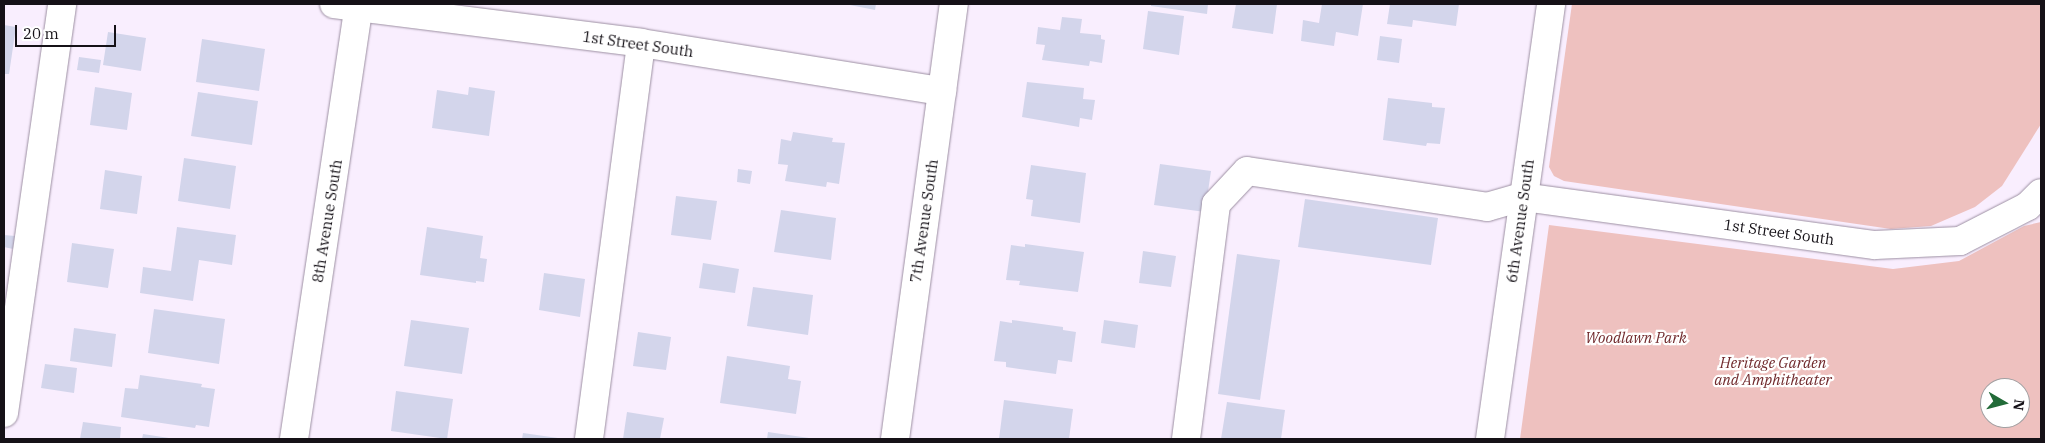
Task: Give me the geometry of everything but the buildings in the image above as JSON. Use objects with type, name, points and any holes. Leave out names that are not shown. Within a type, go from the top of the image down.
[{"type":"street","points":[[4,413],[62,4]]},
{"type":"street","name":"7th Avenue South","points":[[896,439],[954,4]]},
{"type":"street","name":"6th Avenue South","points":[[1490,439],[1550,4]]},
{"type":"street","name":"1st Street South","points":[[351,5],[641,43],[942,91]]},
{"type":"street","name":"8th Avenue South","points":[[294,439],[351,5]]},
{"type":"street","points":[[589,439],[641,43]]},
{"type":"street","points":[[1186,439],[1216,204],[1247,171],[1487,207],[1523,197]]},
{"type":"street","name":"1st Street South","points":[[1523,197],[1875,245],[1960,241],[2037,202]]},
{"type":"green space","points":[[1572,4],[2041,4],[2041,124],[2002,186],[1975,207],[1931,226],[1891,229],[1564,181],[1554,176],[1549,167]]},
{"type":"green space","name":"Woodlawn Park","points":[[2041,222],[2041,439],[1520,439],[1549,225],[1893,269],[1959,261],[2024,226]]},
{"type":"park label","name":"Heritage Garden and Amphitheater","points":[[1773,370]]}]
